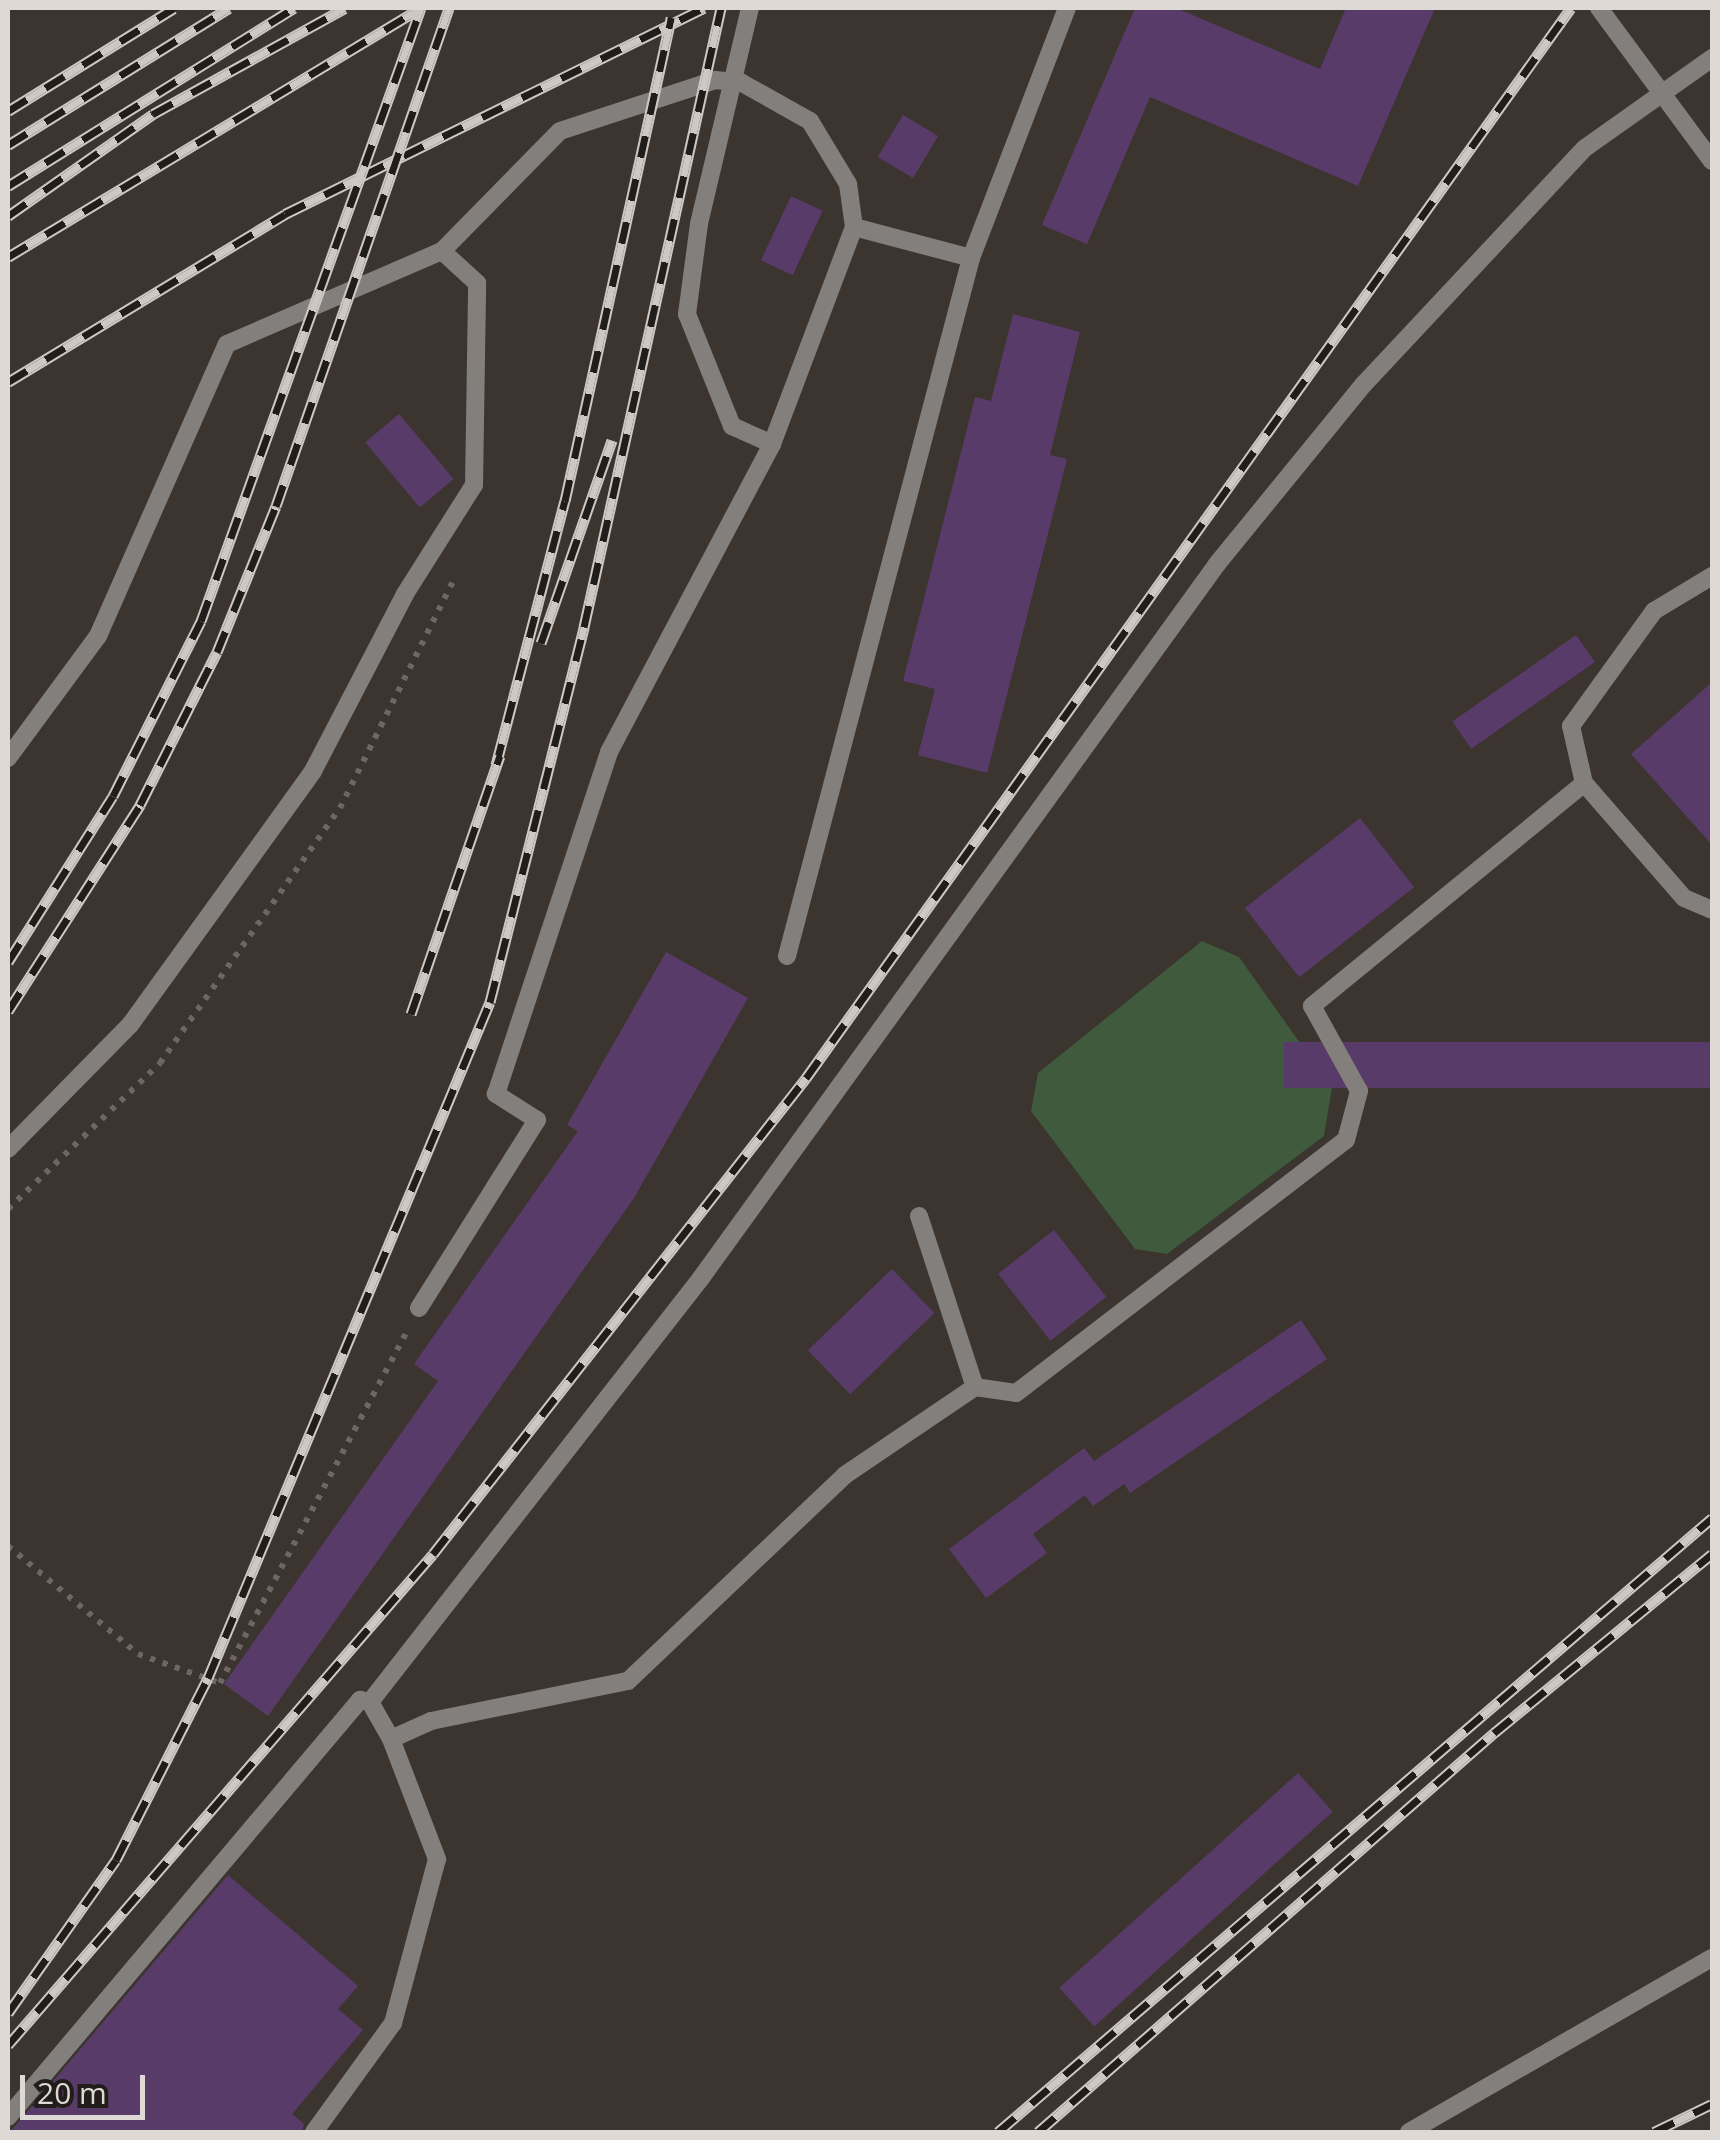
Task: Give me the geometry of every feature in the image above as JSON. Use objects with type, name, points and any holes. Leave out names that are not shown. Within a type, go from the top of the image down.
[{"type":"lane","points":[[750,8],[716,154],[687,314],[732,426],[772,444]]},
{"type":"lane","points":[[787,956],[971,258],[1067,8]]},
{"type":"lane","points":[[1600,8],[1712,161]]},
{"type":"lane","points":[[8,2116],[347,1706],[370,1702],[713,1262],[1217,564],[1390,356],[1585,148],[1661,90],[1712,58]]},
{"type":"lane","points":[[8,758],[98,636],[227,344],[442,251],[560,131],[715,80],[742,84],[810,121],[848,184],[854,227],[772,444],[608,752],[496,1094],[537,1120],[419,1308]]},
{"type":"lane","points":[[854,227],[971,258]]},
{"type":"lane","points":[[8,1150],[130,1025],[313,771],[405,594],[474,485],[477,283],[442,251]]},
{"type":"lane","points":[[1712,576],[1654,611],[1571,726],[1584,782],[1684,898],[1712,910]]},
{"type":"lane","points":[[391,1739],[431,1721],[628,1682],[845,1475],[975,1387],[1016,1392],[1346,1140],[1358,1091],[1312,1006],[1584,782]]},
{"type":"lane","points":[[919,1216],[975,1387]]},
{"type":"lane","points":[[314,2132],[393,2023],[437,1858],[391,1739],[370,1702]]},
{"type":"lane","points":[[1410,2132],[1712,1958]]},
{"type":"path","points":[[8,1209],[160,1063]]},
{"type":"path","points":[[8,1546],[138,1654],[220,1683],[419,1308]]},
{"type":"green space","points":[[1202,941],[1239,957],[1332,1088],[1324,1136],[1167,1254],[1135,1249],[1031,1111],[1038,1073]]},
{"type":"building","points":[[1135,8],[1176,8],[1320,69],[1346,8],[1435,8],[1358,186],[1150,97],[1087,244],[1042,225]]},
{"type":"building","points":[[903,115],[938,136],[913,178],[878,157]]},
{"type":"building","points":[[791,196],[823,211],[793,275],[761,260]]},
{"type":"building","points":[[1013,314],[1080,332],[1050,455],[1067,459],[987,773],[918,755],[935,689],[903,681],[975,397],[991,401]]},
{"type":"building","points":[[399,414],[454,479],[420,507],[365,442]]},
{"type":"building","points":[[1576,635],[1595,662],[1471,749],[1452,722]]},
{"type":"building","points":[[1712,682],[1712,845],[1631,754]]},
{"type":"building","points":[[1360,818],[1414,887],[1299,977],[1245,908]]},
{"type":"building","points":[[666,952],[748,998],[634,1198],[268,1716],[224,1684],[438,1381],[414,1364],[578,1131],[567,1125]]},
{"type":"building","points":[[1284,1042],[1712,1042],[1712,1088],[1284,1088]]},
{"type":"building","points":[[1054,1230],[1106,1297],[1050,1341],[998,1274]]},
{"type":"building","points":[[892,1269],[934,1313],[850,1394],[808,1350]]},
{"type":"building","points":[[1301,1320],[1327,1359],[1130,1493],[1124,1484],[1093,1506],[1085,1495],[1033,1534],[1047,1553],[986,1598],[949,1549],[1084,1448],[1094,1461]]},
{"type":"building","points":[[1298,1773],[1333,1812],[1094,2026],[1059,1988]]},
{"type":"building","points":[[228,1875],[358,1986],[338,2009],[363,2030],[292,2114],[304,2124],[302,2132],[10,2132]]},
{"type":"railway","points":[[8,111],[174,8]]},
{"type":"railway","points":[[8,145],[229,8]]},
{"type":"railway","points":[[8,186],[294,8]]},
{"type":"railway","points":[[8,216],[153,114],[345,8]]},
{"type":"railway","points":[[8,257],[420,8]]},
{"type":"railway","points":[[8,962],[113,796],[201,621],[421,8]]},
{"type":"railway","points":[[8,1011],[140,805],[217,652],[276,506],[449,8]]},
{"type":"railway","points":[[8,382],[285,214],[704,8]]},
{"type":"railway","points":[[8,2013],[116,1860],[208,1678],[490,1002],[584,627],[721,8]]},
{"type":"railway","points":[[8,2045],[433,1554],[806,1078],[1571,8]]},
{"type":"railway","points":[[496,765],[565,501],[671,17]]},
{"type":"railway","points":[[541,643],[612,440]]},
{"type":"railway","points":[[411,1014],[500,756]]},
{"type":"railway","points":[[998,2132],[1712,1518]]},
{"type":"railway","points":[[1038,2132],[1494,1733],[1712,1554]]},
{"type":"railway","points":[[1654,2132],[1712,2104]]}]
